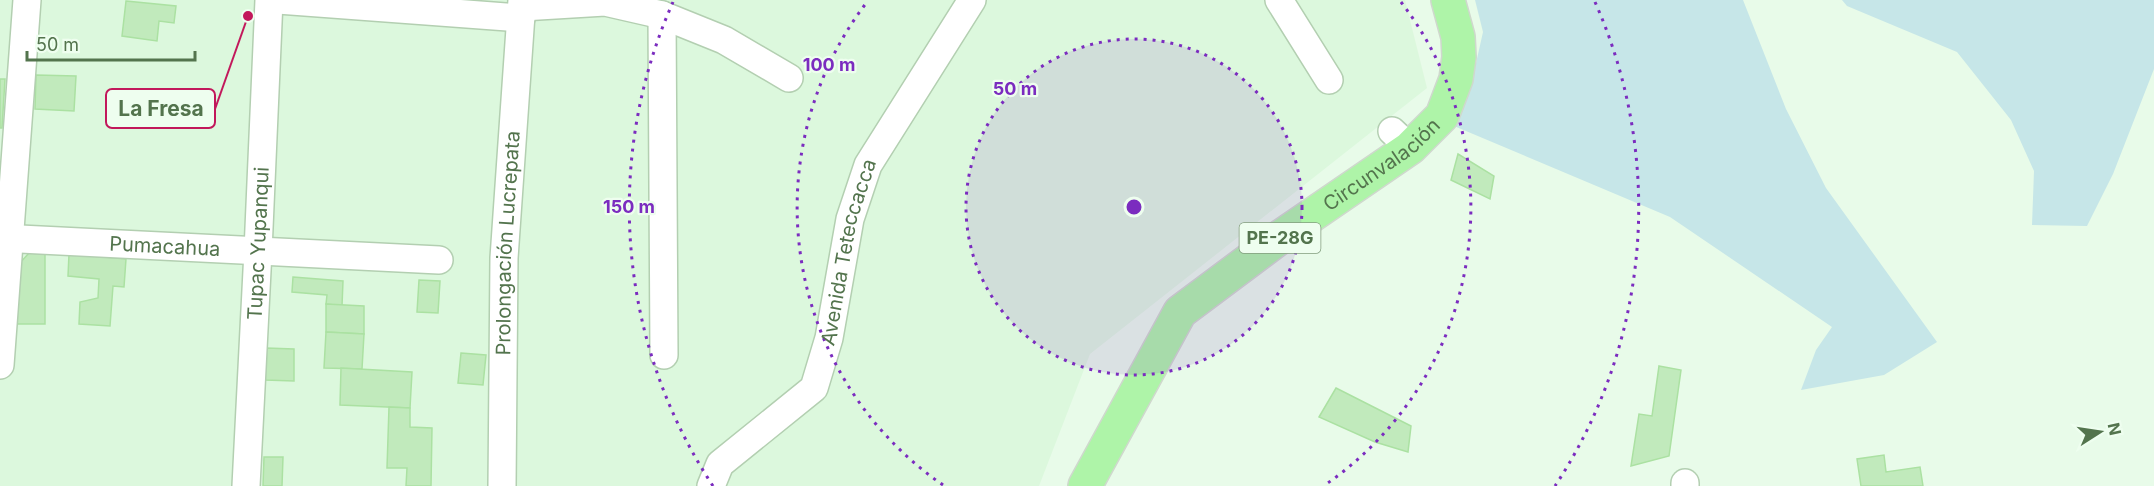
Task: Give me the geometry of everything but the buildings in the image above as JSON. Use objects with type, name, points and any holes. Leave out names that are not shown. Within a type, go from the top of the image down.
[{"type":"highway","name":"Circunvalación","points":[[1091,482],[1180,312],[1283,235],[1401,140],[1442,116],[1456,80],[1459,57],[1458,37],[1448,0]]},
{"type":"street","points":[[0,365],[4,238],[27,0]]},
{"type":"street","name":"Tupac Yupanqui","points":[[246,486],[269,0]]},
{"type":"street","points":[[278,0],[522,8],[605,1],[675,12],[789,78]]},
{"type":"street","name":"Avenida Teteccacca","points":[[711,486],[720,464],[814,388],[830,338],[850,219],[868,165],[972,0]]},
{"type":"street","points":[[1280,0],[1329,80]]},
{"type":"street","name":"Prolongación Lucrepata","points":[[502,486],[504,258],[522,8]]},
{"type":"street","points":[[664,355],[675,12]]},
{"type":"street","name":"Pumacahua","points":[[4,238],[439,260]]},
{"type":"shaded area","points":[[0,0],[1405,0],[1427,88],[1090,354],[1039,486],[0,486]]},
{"type":"shaded area","points":[[1475,0],[1743,0],[1786,109],[1826,188],[1937,342],[1884,375],[1801,390],[1816,350],[1832,327],[1670,217],[1454,126],[1472,81],[1483,32]]},
{"type":"shaded area","points":[[1842,0],[2154,0],[2154,69],[2113,174],[2087,226],[2032,225],[2034,171],[2011,120],[1957,52],[1847,6]]},
{"type":"place","name":"La Fresa","points":[[248,16]]}]
